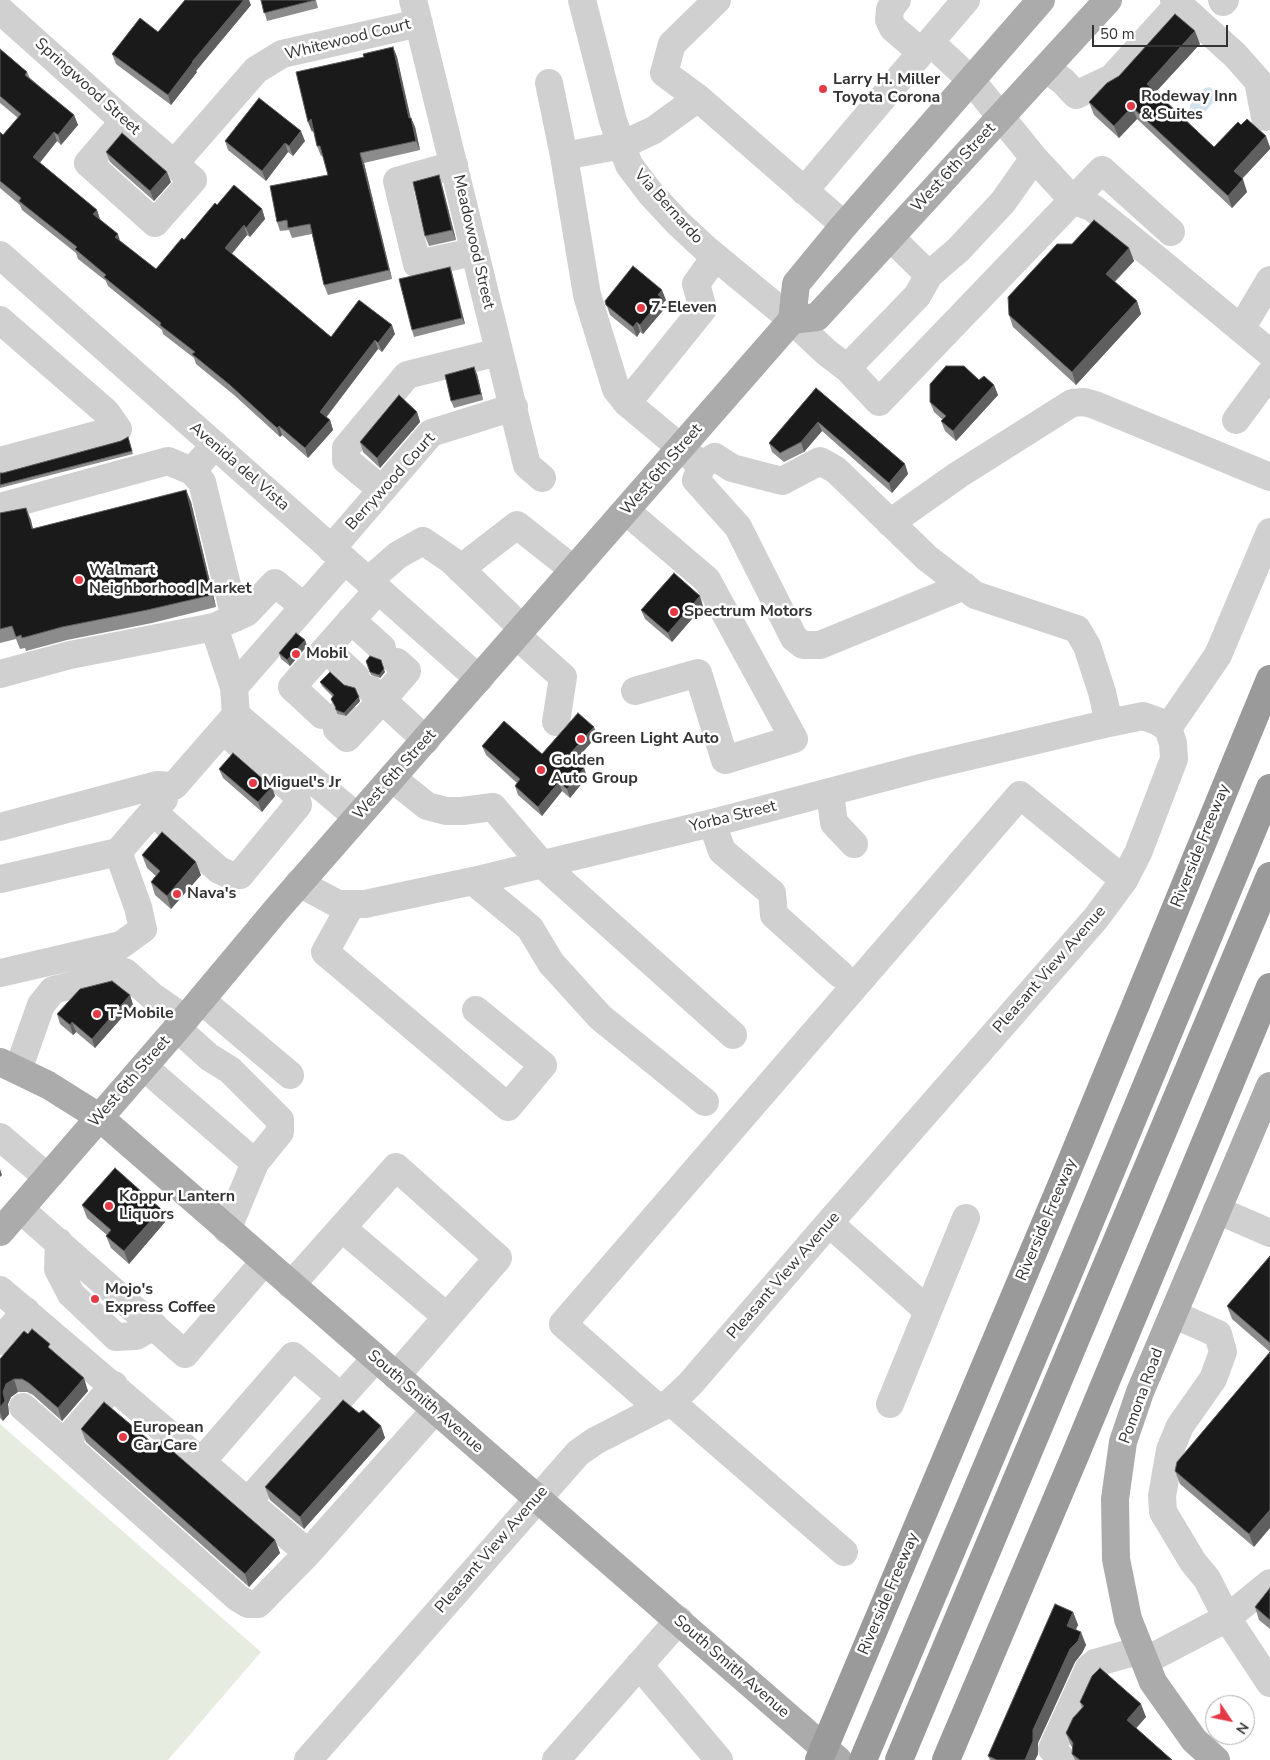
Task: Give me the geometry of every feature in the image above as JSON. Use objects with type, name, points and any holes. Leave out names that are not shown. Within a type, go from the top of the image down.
[{"type":"highway","name":"Riverside Freeway","points":[[819,1760],[1064,1179],[1270,679]]},
{"type":"highway","points":[[863,1760],[1072,1266],[1270,788]]},
{"type":"highway","points":[[899,1760],[1270,876]]},
{"type":"highway","points":[[946,1760],[1270,987]]},
{"type":"main road","points":[[792,320],[796,284],[844,225],[1040,0]]},
{"type":"main road","name":"West 6th Street","points":[[0,1232],[188,1016],[357,817],[792,320],[817,317],[1108,0]]},
{"type":"main road","name":"South Smith Avenue","points":[[9,1066],[48,1085],[99,1117],[838,1760]]},
{"type":"main road","name":"Pomona Road","points":[[1216,1760],[1194,1740],[1154,1682],[1128,1619],[1116,1559],[1115,1498],[1123,1442],[1140,1392],[1270,1088]]},
{"type":"street","name":"Via Bernardo","points":[[582,0],[613,121],[629,165],[651,194],[678,223],[715,257],[847,368],[879,402],[1073,200]]},
{"type":"street","points":[[717,0],[672,44],[664,73],[698,98],[844,225]]},
{"type":"street","points":[[897,0],[890,9],[889,20],[893,28],[925,47],[971,80],[1034,158],[1073,200],[1093,208],[1270,353]]},
{"type":"street","points":[[804,191],[966,0]]},
{"type":"street","name":"Springwood Street","points":[[0,10],[193,180],[155,223],[88,162],[124,121]]},
{"type":"street","name":"Whitewood Court","points":[[174,164],[256,70],[282,54],[416,12]]},
{"type":"street","name":"Meadowood Street","points":[[416,12],[514,407],[526,465],[542,478]]},
{"type":"street","points":[[1046,69],[1063,81],[1076,96],[1112,78],[1174,12],[1227,48],[1258,81],[1265,117]]},
{"type":"street","points":[[1198,46],[1207,52],[1227,48]]},
{"type":"street","points":[[549,83],[564,156],[587,295],[616,390],[627,403],[702,465]]},
{"type":"street","points":[[564,156],[622,145],[654,130],[698,98]]},
{"type":"street","points":[[847,368],[917,296],[929,276],[958,250],[1003,202],[1034,158]]},
{"type":"street","points":[[454,165],[397,181],[399,190],[417,264],[474,252]]},
{"type":"street","points":[[1073,200],[1102,170],[1171,232]]},
{"type":"street","points":[[890,236],[929,276]]},
{"type":"street","name":"Avenida del Vista","points":[[0,255],[479,679]]},
{"type":"street","points":[[627,403],[703,309],[696,284],[715,257]]},
{"type":"street","points":[[1241,328],[1270,280]]},
{"type":"street","points":[[0,320],[106,412],[118,429],[0,461]]},
{"type":"street","points":[[382,490],[346,460],[346,448],[407,376],[499,352]]},
{"type":"street","points":[[1236,420],[1270,374]]},
{"type":"street","points":[[890,522],[958,474],[1072,403],[1084,402],[1095,405],[1270,477]]},
{"type":"street","name":"Berrywood Court","points":[[234,687],[304,606],[382,490],[431,433],[514,407]]},
{"type":"street","points":[[192,471],[215,445]]},
{"type":"street","points":[[964,586],[820,644],[803,645],[794,638],[738,527],[696,480],[702,465],[715,457],[732,468],[782,481],[820,461],[836,470],[927,558],[964,586],[975,595],[1078,629],[1087,646],[1099,682],[1109,723]]},
{"type":"street","points":[[0,507],[168,461],[192,471],[202,482],[234,687],[229,722],[118,852],[0,879]]},
{"type":"street","points":[[626,511],[707,580],[794,739],[725,760],[698,673],[635,690]]},
{"type":"street","points":[[460,569],[517,525],[574,570]]},
{"type":"street","points":[[1168,728],[1218,655],[1270,532]]},
{"type":"street","points":[[379,676],[339,719],[292,687],[338,635],[373,585],[398,555],[423,541],[451,560],[563,677],[556,722]]},
{"type":"street","points":[[0,674],[70,655],[225,622],[246,613],[275,583],[304,606]]},
{"type":"street","points":[[338,635],[379,676],[426,740]]},
{"type":"street","points":[[338,635],[379,676]]},
{"type":"street","name":"Yorba Street","points":[[300,883],[338,904],[366,904],[473,881],[712,823],[924,767],[1109,723],[1144,716],[1168,728]]},
{"type":"street","points":[[153,812],[219,870],[230,876],[240,875],[290,816],[298,805],[294,793],[229,722]]},
{"type":"street","points":[[229,722],[357,817]]},
{"type":"street","name":"Pleasant View Avenue","points":[[308,1760],[570,1461],[587,1446],[665,1405],[690,1384],[829,1222],[1096,918],[1124,880],[1138,852],[1174,759],[1174,743],[1168,728]]},
{"type":"street","points":[[392,778],[427,806],[446,811],[471,810],[493,806],[541,863],[733,1035]]},
{"type":"street","points":[[0,826],[157,785],[174,786]]},
{"type":"street","points":[[830,792],[834,822],[854,844]]},
{"type":"street","points":[[844,1552],[563,1324],[1020,795],[1124,880]]},
{"type":"street","points":[[712,823],[722,851],[772,893],[774,915],[840,974]]},
{"type":"street","points":[[0,973],[121,945],[142,929],[138,907],[118,852]]},
{"type":"street","points":[[473,881],[530,928],[551,963],[600,1017],[705,1102]]},
{"type":"street","points":[[351,905],[325,952],[508,1106],[542,1065],[476,1010]]},
{"type":"street","points":[[9,1066],[41,1005],[53,990],[125,972],[152,996],[290,1075]]},
{"type":"street","points":[[188,1016],[209,1057],[221,1072],[234,1081],[264,1120],[265,1126],[250,1158],[227,1230]]},
{"type":"street","points":[[144,1067],[250,1158]]},
{"type":"street","points":[[0,1137],[47,1178]]},
{"type":"street","points":[[291,1285],[396,1167],[498,1258],[396,1376]]},
{"type":"street","points":[[20,1208],[185,1354],[264,1262]]},
{"type":"street","points":[[1217,1210],[1270,1233]]},
{"type":"street","points":[[890,1404],[966,1218]]},
{"type":"street","points":[[829,1222],[928,1311]]},
{"type":"street","points":[[342,1228],[448,1317]]},
{"type":"street","points":[[0,1290],[114,1385],[308,1553]]},
{"type":"street","points":[[0,1342],[26,1311]]},
{"type":"street","points":[[1173,1314],[1218,1334],[1223,1352],[1213,1379],[1180,1426],[1170,1450],[1162,1496],[1163,1512],[1193,1562],[1207,1580],[1227,1618],[1270,1683]]},
{"type":"street","points":[[202,1462],[293,1356],[341,1397]]},
{"type":"street","points":[[248,1501],[376,1359]]},
{"type":"street","points":[[64,1443],[114,1385]]},
{"type":"street","points":[[23,1408],[238,1598],[248,1604],[258,1604],[308,1553],[435,1410]]},
{"type":"street","points":[[1063,1760],[1052,1749],[1089,1668],[1095,1663],[1143,1656],[1227,1618],[1270,1583]]},
{"type":"street","points":[[556,1760],[678,1620]]},
{"type":"street","points":[[639,1665],[719,1760]]},
{"type":"shaded area","points":[[0,1424],[261,1652],[168,1760],[0,1760]]},
{"type":"water","points":[[1210,87],[1217,94],[1217,98],[1202,115],[1197,115],[1190,109],[1190,105],[1205,88]]},
{"type":"building","points":[[185,0],[244,0],[192,62],[168,95],[112,54],[140,18],[158,32]]},
{"type":"building","points":[[261,0],[315,0],[264,13]]},
{"type":"building","name":"Rodeway Inn & Suites","points":[[1175,14],[1195,31],[1147,84],[1214,147],[1238,122],[1241,125],[1247,119],[1266,136],[1234,171],[1243,179],[1228,196],[1132,107],[1114,126],[1089,102],[1107,83],[1119,76]]},
{"type":"building","points":[[393,47],[416,141],[360,153],[389,270],[324,285],[310,224],[288,228],[287,220],[277,222],[270,186],[328,175],[320,146],[317,146],[311,119],[308,122],[296,72],[364,57],[363,54]]},
{"type":"building","points":[[0,49],[27,72],[25,75],[74,115],[58,135],[54,132],[33,157],[97,210],[93,214],[118,234],[115,237],[156,269],[182,238],[184,240],[215,203],[217,205],[234,185],[262,209],[246,228],[244,225],[225,248],[331,337],[359,300],[392,325],[378,343],[375,340],[320,412],[330,420],[305,448],[279,426],[277,428],[230,385],[192,354],[195,352],[104,277],[106,275],[75,249],[77,247],[19,201],[21,198],[0,181],[0,132],[3,135],[21,114],[0,96]]},
{"type":"building","points":[[259,98],[301,131],[289,146],[285,143],[262,171],[225,141]]},
{"type":"building","points":[[122,133],[167,172],[150,191],[106,152]]},
{"type":"building","points":[[439,175],[452,230],[425,236],[413,182]]},
{"type":"building","points":[[1094,220],[1129,248],[1106,274],[1137,301],[1072,372],[1009,315],[1008,297],[1057,244],[1072,244]]},
{"type":"building","points":[[633,266],[662,290],[658,295],[662,298],[640,325],[637,322],[633,327],[606,305],[605,301]]},
{"type":"building","points":[[450,267],[462,318],[412,330],[399,279]]},
{"type":"building","points":[[946,366],[964,366],[979,380],[984,376],[994,385],[953,431],[941,421],[946,416],[930,402],[930,384]]},
{"type":"building","points":[[474,367],[481,394],[451,401],[445,375]]},
{"type":"building","points":[[816,388],[905,464],[889,483],[818,422],[801,442],[780,453],[769,443]]},
{"type":"building","points":[[399,395],[417,412],[377,458],[360,442]]},
{"type":"building","points":[[128,437],[132,451],[0,485],[0,473],[121,441]]},
{"type":"building","points":[[186,490],[212,595],[62,627],[22,638],[21,635],[16,637],[12,626],[0,629],[0,513],[26,508],[32,529]]},
{"type":"building","name":"Spectrum Motors","points":[[674,573],[700,596],[668,633],[641,610]]},
{"type":"building","points":[[296,633],[305,640],[287,660],[279,653]]},
{"type":"building","points":[[370,656],[381,660],[384,669],[379,675],[370,672],[366,661]]},
{"type":"building","points":[[330,672],[344,685],[355,688],[359,697],[344,713],[336,710],[331,699],[334,695],[320,682]]},
{"type":"building","name":"Golden Auto Group","points":[[578,713],[594,727],[569,755],[584,768],[567,789],[559,782],[538,807],[515,786],[520,779],[482,746],[504,721],[542,754]]},
{"type":"building","points":[[233,753],[272,787],[258,802],[219,769]]},
{"type":"building","points":[[162,832],[196,862],[167,896],[151,882],[160,871],[142,855]]},
{"type":"building","name":"T-Mobile","points":[[112,981],[130,995],[92,1039],[72,1022],[70,1025],[57,1014],[80,989]]},
{"type":"building","points":[[115,1168],[161,1209],[124,1251],[106,1236],[111,1230],[82,1205]]},
{"type":"building","points":[[1270,1256],[1270,1343],[1227,1306]]},
{"type":"building","points":[[32,1329],[50,1344],[48,1347],[84,1378],[58,1408],[29,1383],[22,1379],[14,1379],[6,1384],[3,1392],[5,1401],[0,1407],[0,1359],[24,1331],[28,1334]]},
{"type":"building","points":[[1270,1352],[1270,1510],[1249,1534],[1175,1471],[1177,1462]]},
{"type":"building","points":[[343,1400],[359,1413],[363,1410],[381,1426],[300,1517],[265,1487]]},
{"type":"building","points":[[104,1402],[156,1446],[161,1441],[275,1540],[245,1574],[81,1429]]},
{"type":"building","points":[[1270,1588],[1270,1620],[1255,1607]]},
{"type":"building","points":[[1055,1604],[1073,1612],[1067,1626],[1081,1632],[1078,1641],[1070,1649],[1033,1730],[1033,1741],[1025,1760],[997,1760],[988,1756]]},
{"type":"building","points":[[1100,1668],[1141,1704],[1127,1720],[1172,1760],[1080,1760],[1072,1754],[1073,1743],[1066,1733],[1073,1718],[1084,1706],[1080,1702],[1092,1676]]},
{"type":"tunnel","points":[[331,704],[347,718]]},
{"type":"place","name":"Larry H. Miller Toyota Corona","points":[[823,89]]},
{"type":"place","name":"Rodeway Inn & Suites","points":[[1131,106]]},
{"type":"place","name":"7-Eleven","points":[[641,308]]},
{"type":"place","name":"Walmart Neighborhood Market","points":[[79,580]]},
{"type":"place","name":"Spectrum Motors","points":[[674,612]]},
{"type":"place","name":"Mobil","points":[[296,654]]},
{"type":"place","name":"Green Light Auto","points":[[581,739]]},
{"type":"place","name":"Golden Auto Group","points":[[541,770]]},
{"type":"place","name":"Miguel's Jr","points":[[253,783]]},
{"type":"place","name":"Nava's","points":[[177,894]]},
{"type":"place","name":"T-Mobile","points":[[97,1014]]},
{"type":"place","name":"Koppur Lantern Liquors","points":[[109,1206]]},
{"type":"place","name":"Mojo's Express Coffee","points":[[95,1299]]},
{"type":"place","name":"European Car Care","points":[[123,1437]]}]
